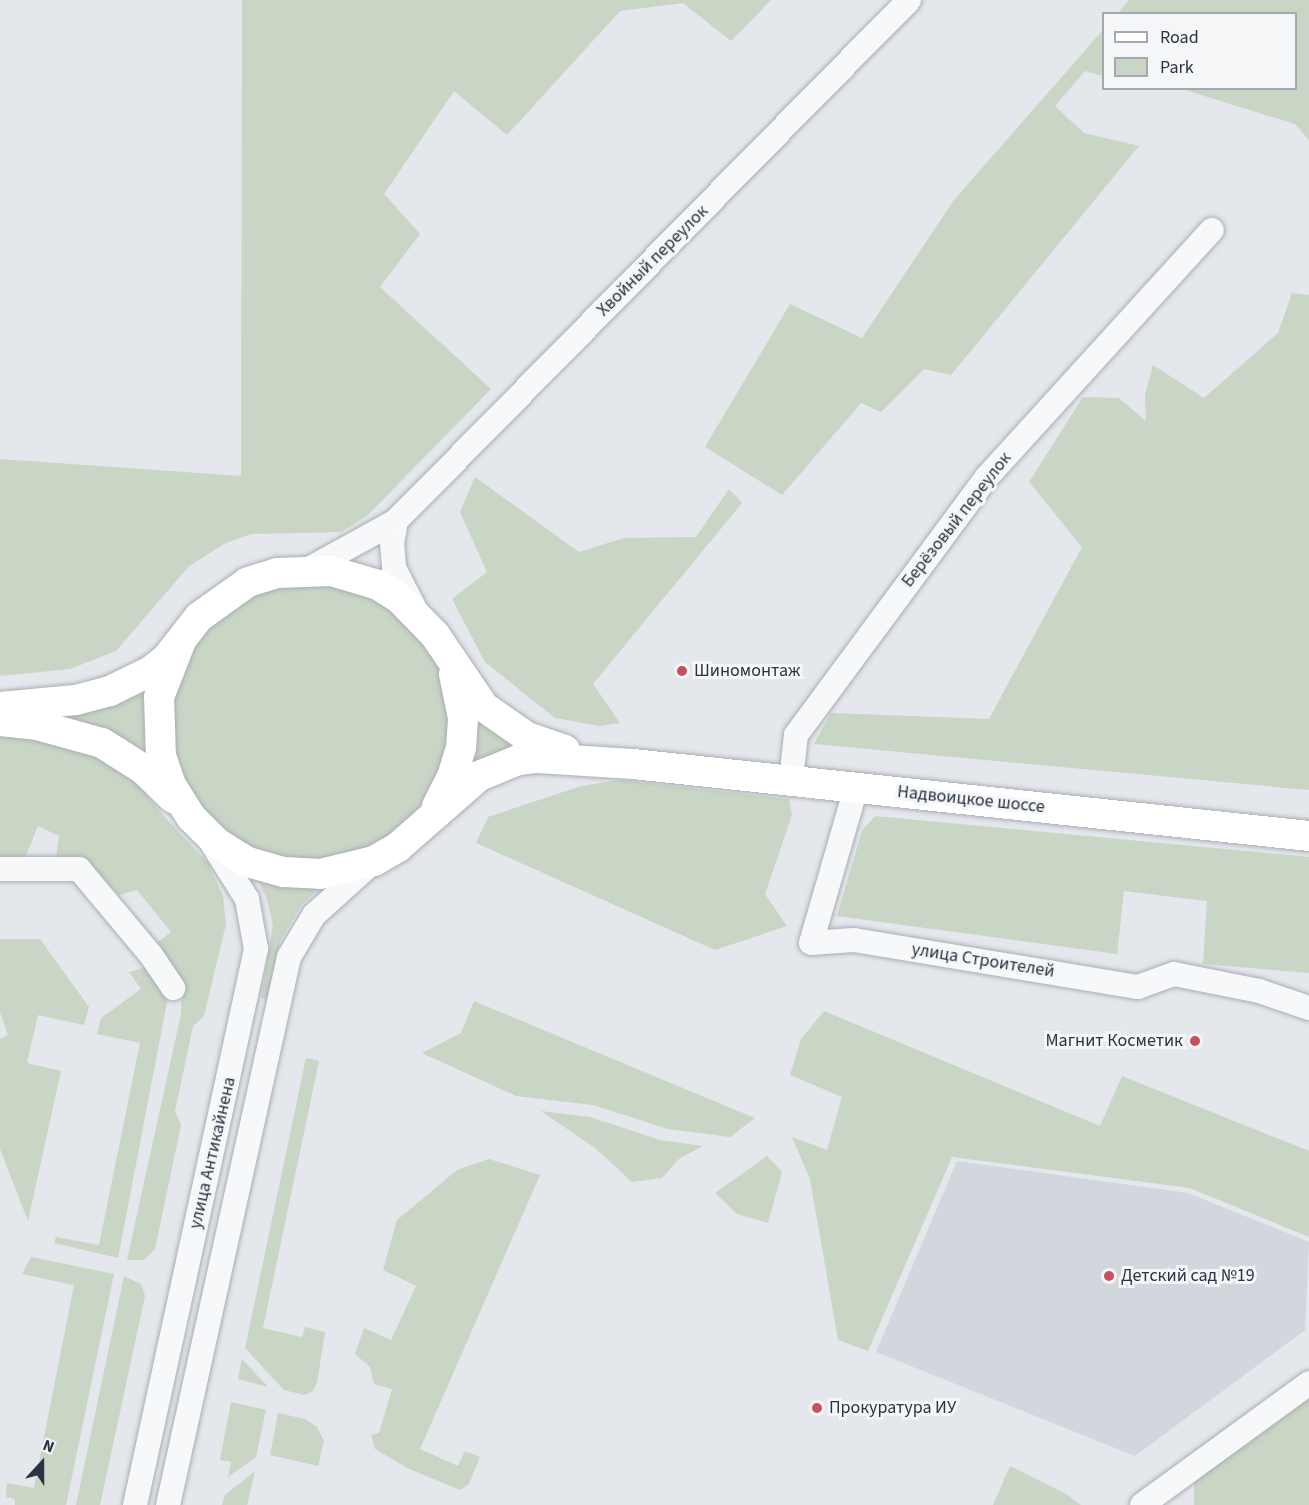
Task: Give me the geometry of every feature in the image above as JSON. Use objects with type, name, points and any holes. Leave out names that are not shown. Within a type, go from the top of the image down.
[{"type":"main road","points":[[0,707],[76,700],[110,691],[151,671],[181,641],[199,617],[240,587],[277,573],[307,570],[355,576],[385,590],[417,614],[484,707],[511,729],[543,746],[633,764]]},
{"type":"main road","points":[[181,641],[159,697],[157,727],[171,785],[188,814]]},
{"type":"main road","points":[[420,828],[439,804],[461,748],[461,708],[449,660]]},
{"type":"main road","points":[[0,722],[37,725],[102,743],[142,769],[232,853],[266,868],[320,874],[374,861],[420,828],[480,776],[518,760],[538,758],[633,764]]},
{"type":"main road","name":"Надвоицкое шоссе","points":[[633,764],[1309,836]]},
{"type":"street","name":"Хвойный переулок","points":[[307,570],[396,521],[909,0]]},
{"type":"street","name":"Берёзовый переулок","points":[[791,780],[796,735],[987,477],[1212,230]]},
{"type":"street","points":[[396,521],[392,543],[394,568],[417,614]]},
{"type":"street","name":"улица Строителей","points":[[856,788],[811,943],[854,940],[1138,987],[1174,974],[1258,991],[1309,1008]]},
{"type":"street","name":"улица Антикайнена","points":[[135,1505],[256,949],[253,916],[236,876],[188,814]]},
{"type":"street","name":"улица Антикайнена","points":[[168,1505],[289,957],[314,915],[374,861]]},
{"type":"street","points":[[0,869],[79,869],[151,955],[173,988]]},
{"type":"street","points":[[1142,1505],[1309,1383]]},
{"type":"shaded area","name":"Детский сад №19","points":[[957,1161],[1188,1193],[1309,1242],[1305,1330],[1135,1456],[876,1352]]},
{"type":"green space","points":[[242,0],[771,0],[731,41],[683,3],[620,11],[507,135],[454,91],[384,194],[420,234],[380,287],[491,389],[367,516],[341,532],[251,534],[226,543],[189,566],[116,651],[70,669],[0,676],[0,459],[241,476]]},
{"type":"green space","points":[[1129,0],[1309,0],[1309,140],[1295,124],[1185,90],[1297,90],[1297,12],[1119,12]]},
{"type":"green space","points":[[1102,31],[1102,76],[1085,71],[1055,106],[1084,133],[1139,146],[951,375],[924,369],[881,412],[861,403],[782,495],[705,447],[790,304],[862,338],[954,200]]},
{"type":"green space","points":[[1292,293],[1309,295],[1309,790],[814,744],[831,713],[989,719],[1082,547],[1029,482],[1083,397],[1119,398],[1146,421],[1145,395],[1153,365],[1204,398],[1278,333]]},
{"type":"green space","points":[[475,477],[579,552],[624,538],[696,537],[729,489],[742,503],[593,684],[620,723],[600,726],[555,718],[485,662],[452,599],[487,572],[460,512]]},
{"type":"green space","points":[[324,582],[363,592],[376,598],[409,622],[426,644],[439,668],[447,694],[449,721],[447,748],[439,774],[426,798],[409,820],[387,837],[363,850],[324,860],[296,860],[257,850],[244,844],[211,820],[202,809],[187,787],[173,748],[171,707],[181,668],[187,655],[211,622],[222,613],[244,598],[283,584]]},
{"type":"green space","points":[[145,684],[157,764],[0,715]]},
{"type":"green space","points":[[469,712],[531,750],[465,765]]},
{"type":"green space","points":[[0,724],[125,767],[160,812],[208,863],[223,896],[226,924],[204,1016],[193,1026],[175,1111],[181,1125],[155,1249],[144,1260],[127,1260],[181,1014],[182,985],[155,944],[171,932],[137,890],[119,895],[84,858],[56,857],[59,836],[38,826],[25,858],[0,858]]},
{"type":"green space","points":[[620,780],[789,799],[792,815],[765,894],[787,926],[715,950],[476,843],[488,817],[581,786]]},
{"type":"green space","points":[[875,816],[1309,857],[1309,973],[1203,964],[1207,901],[1124,891],[1117,954],[837,916],[862,831]]},
{"type":"green space","points":[[255,875],[293,888],[320,887],[300,907],[280,942],[267,1000],[261,998],[273,925],[267,899]]},
{"type":"green space","points":[[0,939],[40,939],[89,1007],[84,1025],[38,1015],[27,1063],[61,1071],[28,1221],[0,1149],[0,1039],[8,1035],[0,1012]]},
{"type":"green space","points":[[151,966],[168,997],[118,1258],[54,1243],[56,1237],[99,1245],[140,1043],[97,1034],[101,1018],[141,989],[129,972]]},
{"type":"green space","points":[[474,1001],[755,1118],[730,1137],[668,1129],[593,1105],[516,1096],[422,1053],[461,1033]]},
{"type":"green space","points":[[824,1011],[1100,1126],[1122,1076],[1309,1151],[1309,1237],[1190,1188],[952,1157],[868,1351],[838,1340],[810,1179],[792,1137],[827,1150],[842,1097],[790,1075],[801,1039]]},
{"type":"green space","points":[[306,1058],[319,1061],[263,1328],[302,1337],[305,1327],[325,1332],[317,1383],[312,1392],[304,1395],[284,1390],[245,1348]]},
{"type":"green space","points":[[541,1111],[590,1117],[660,1140],[703,1146],[679,1159],[662,1178],[632,1182],[595,1148]]},
{"type":"green space","points":[[767,1156],[782,1172],[768,1223],[737,1214],[715,1193]]},
{"type":"green space","points":[[489,1159],[540,1175],[420,1449],[458,1466],[465,1451],[480,1457],[469,1484],[460,1490],[409,1469],[375,1449],[371,1435],[379,1433],[392,1389],[374,1384],[370,1367],[355,1354],[364,1328],[391,1340],[416,1286],[383,1270],[397,1220],[457,1170]]},
{"type":"green space","points":[[31,1257],[114,1274],[66,1505],[15,1505],[15,1499],[6,1497],[7,1483],[34,1488],[74,1285],[22,1274]]},
{"type":"green space","points":[[124,1276],[141,1284],[145,1296],[100,1505],[76,1505]]},
{"type":"green space","points":[[242,1359],[268,1387],[238,1379]]},
{"type":"green space","points":[[1309,1393],[1309,1505],[1194,1505],[1194,1479]]},
{"type":"green space","points":[[231,1402],[266,1410],[256,1457],[228,1477],[231,1462],[220,1460]]},
{"type":"green space","points":[[278,1413],[305,1419],[317,1427],[324,1441],[318,1466],[270,1455]]},
{"type":"green space","points":[[1010,1466],[1066,1494],[1081,1505],[993,1505]]},
{"type":"green space","points":[[255,1471],[247,1505],[222,1505],[225,1495]]},
{"type":"place","name":"Шиномонтаж","points":[[682,671]]},
{"type":"place","name":"Магнит Косметик","points":[[1195,1041]]},
{"type":"place","name":"Детский сад №19","points":[[1109,1276]]},
{"type":"place","name":"Прокуратура ИУ","points":[[817,1408]]}]
